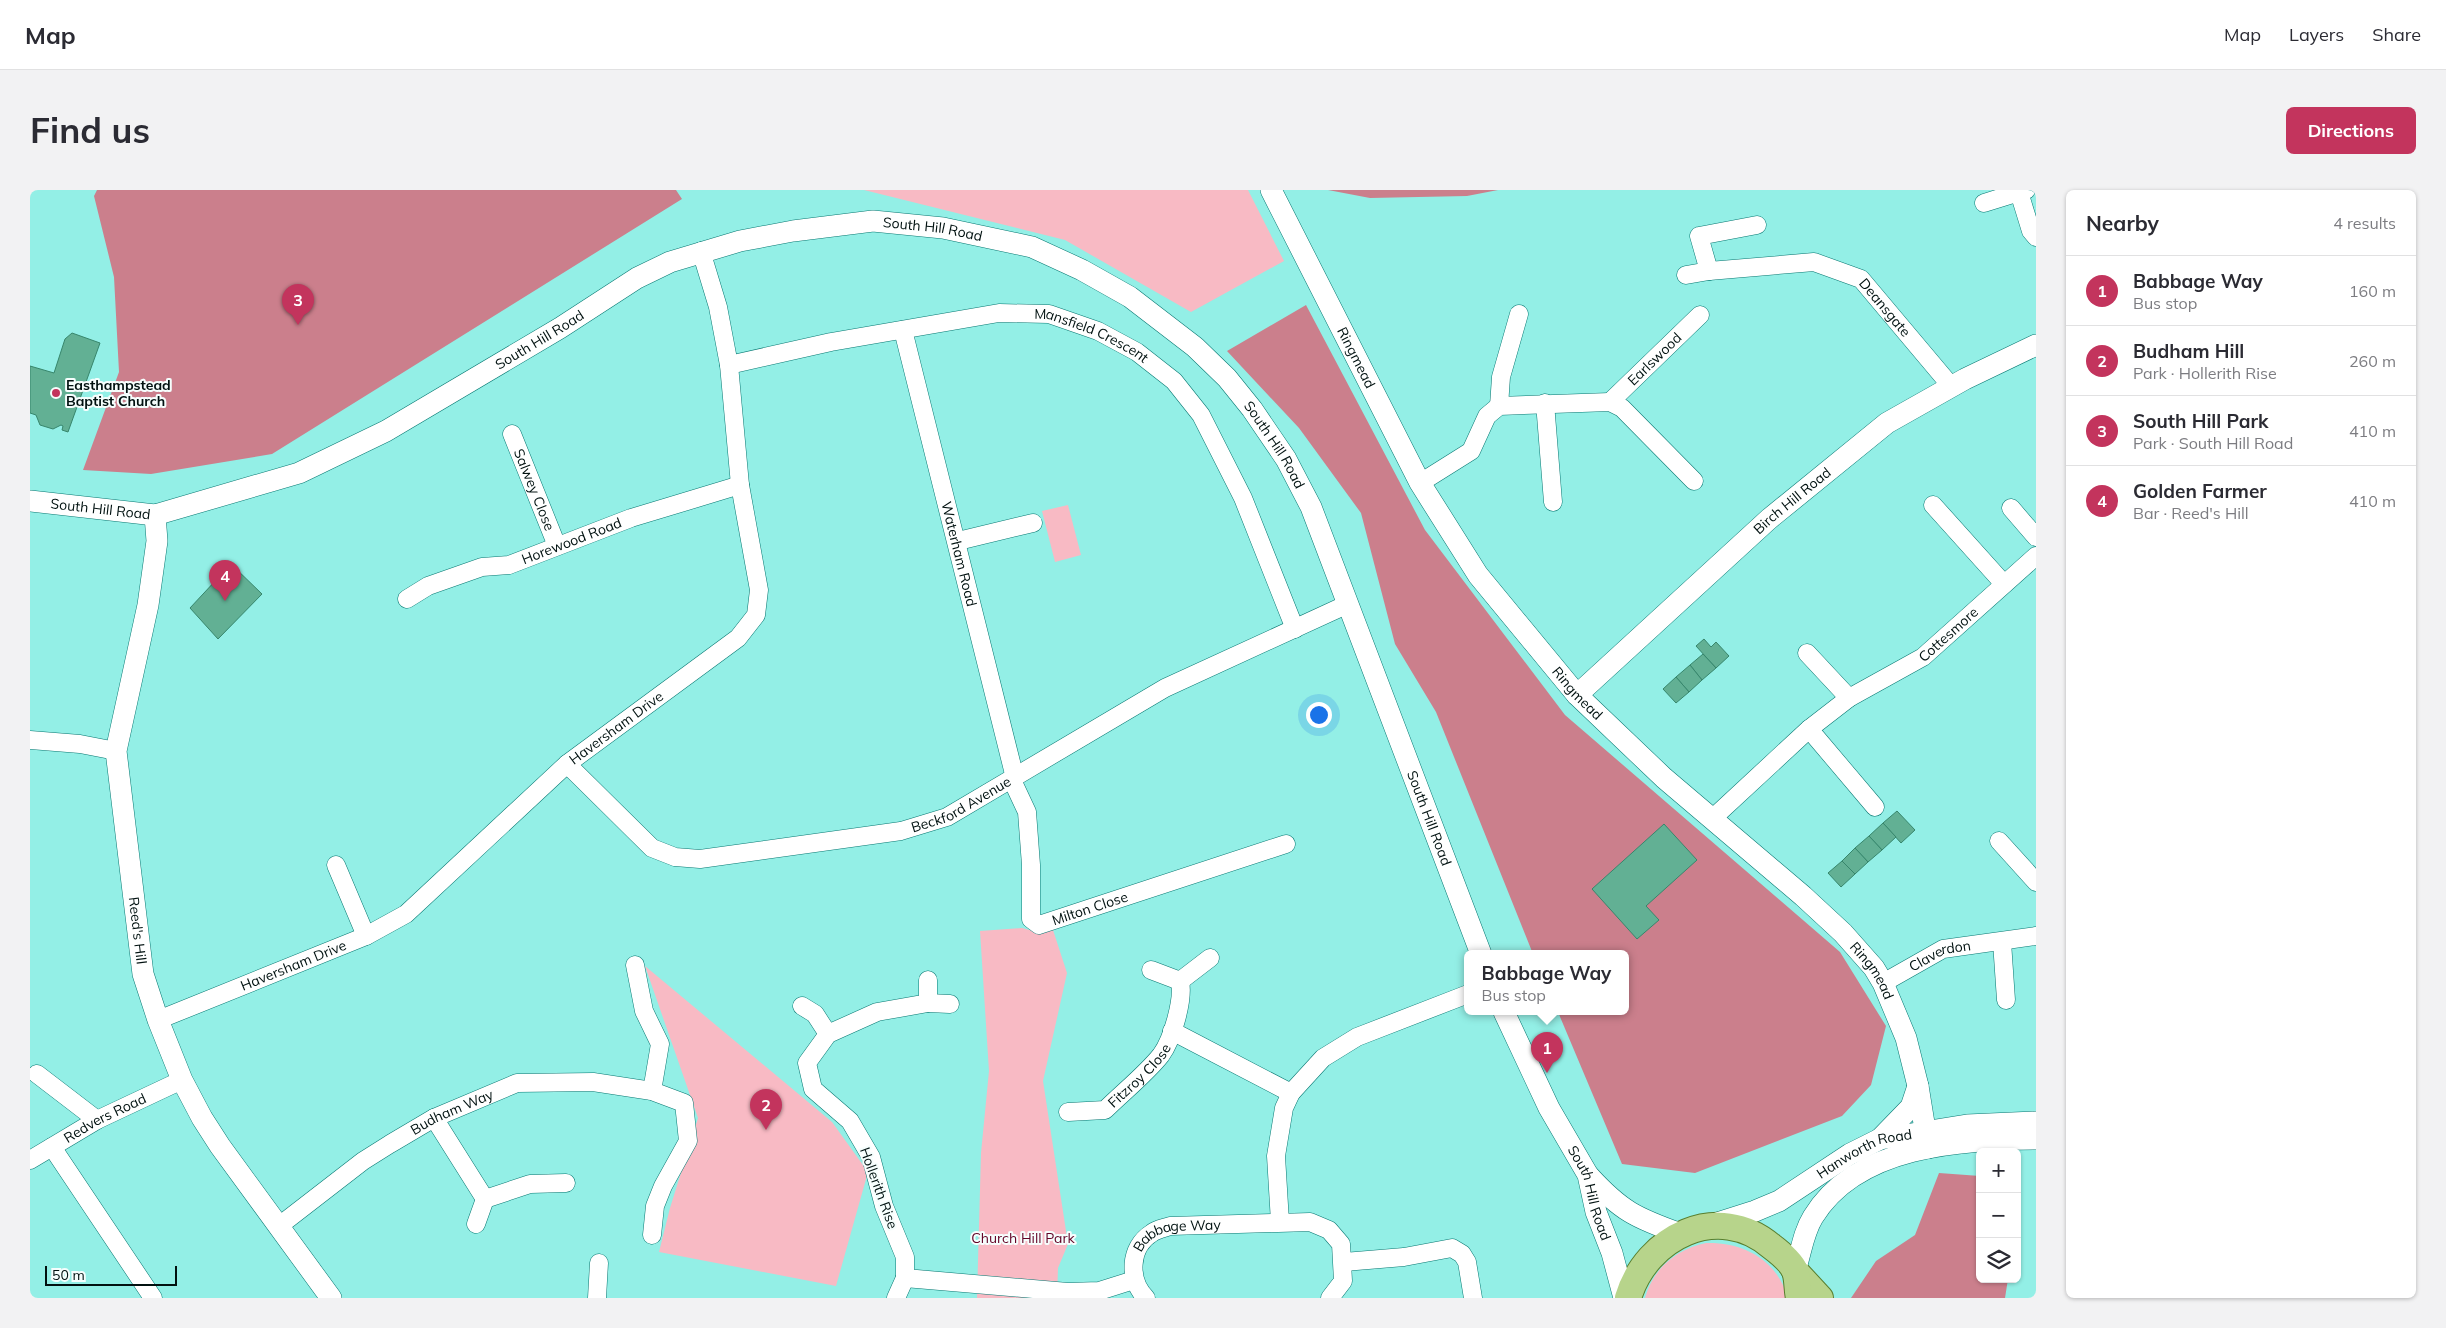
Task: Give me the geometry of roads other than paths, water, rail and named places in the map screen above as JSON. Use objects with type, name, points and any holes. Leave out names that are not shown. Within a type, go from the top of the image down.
[{"type":"main road","points":[[1628,1298],[1644,1263],[1658,1248],[1681,1234],[1706,1226],[1738,1230],[1758,1237],[1774,1248],[1820,1298]]},
{"type":"main road","points":[[1794,1270],[1798,1298]]},
{"type":"street","name":"Ringmead","points":[[1271,190],[1420,483],[1478,575],[1577,696],[1664,778],[1803,896],[1843,933],[1874,968],[1883,983],[1906,1038],[1918,1086],[1926,1139]]},
{"type":"street","points":[[1984,203],[2022,191],[2030,231],[2036,237]]},
{"type":"street","name":"South Hill Road","points":[[30,501],[155,515],[299,473],[386,430],[552,332],[637,278],[670,262],[701,251],[740,241],[793,231],[873,221],[943,228],[1032,247],[1082,270],[1130,297],[1195,347],[1227,378],[1252,409],[1286,459],[1311,507],[1479,950]]},
{"type":"street","points":[[1709,271],[1699,236],[1757,225]]},
{"type":"street","name":"Haversham Drive","points":[[158,1020],[366,936],[406,914],[567,764],[738,638],[756,615],[759,590],[740,485],[730,365],[718,307],[701,251]]},
{"type":"street","name":"Deansgate","points":[[1686,275],[1709,271],[1814,262],[1861,279],[1951,386]]},
{"type":"street","name":"Mansfield Crescent","points":[[730,365],[831,342],[903,330],[942,321],[999,313],[1049,314],[1098,331],[1137,352],[1174,382],[1201,415],[1243,498],[1295,629]]},
{"type":"street","points":[[1499,406],[1501,377],[1519,314]]},
{"type":"street","name":"Earlswood","points":[[1610,402],[1700,315]]},
{"type":"street","name":"Waterham Road","points":[[903,330],[958,541],[1014,779]]},
{"type":"street","name":"Birch Hill Road","points":[[1577,696],[1769,519],[1888,423],[1951,386],[2036,345]]},
{"type":"street","points":[[1420,483],[1471,452],[1488,416],[1499,406],[1610,402],[1622,408],[1694,482]]},
{"type":"street","points":[[1545,404],[1553,502]]},
{"type":"street","name":"Salwey Close","points":[[512,434],[557,546]]},
{"type":"street","name":"Horewood Road","points":[[407,599],[428,586],[482,566],[509,565],[631,518],[740,485]]},
{"type":"street","points":[[1934,505],[2004,584]]},
{"type":"street","points":[[2011,508],[2036,537]]},
{"type":"street","name":"Reed's Hill","points":[[155,515],[157,541],[148,605],[116,751],[143,974],[158,1020],[182,1080],[220,1146],[331,1298]]},
{"type":"street","points":[[958,541],[1033,523]]},
{"type":"street","name":"Cottesmore","points":[[1712,818],[1809,729],[1849,698],[1923,657],[2036,556]]},
{"type":"street","name":"Beckford Avenue","points":[[567,764],[652,848],[676,857],[700,859],[901,831],[947,818],[1165,688],[1348,604]]},
{"type":"street","points":[[1807,652],[1849,698]]},
{"type":"street","points":[[1809,729],[1875,807]]},
{"type":"street","points":[[30,740],[80,744],[116,751]]},
{"type":"street","name":"Milton Close","points":[[1014,779],[1027,812],[1031,865],[1031,919],[1039,925],[1286,844]]},
{"type":"street","points":[[1999,841],[2036,882]]},
{"type":"street","points":[[336,865],[366,936]]},
{"type":"street","name":"Claverdon","points":[[1883,983],[1943,950],[2036,936]]},
{"type":"street","points":[[2002,942],[2006,1000]]},
{"type":"street","points":[[1152,970],[1180,982],[1210,958]]},
{"type":"street","points":[[635,965],[644,1011],[660,1044],[652,1091]]},
{"type":"street","points":[[928,980],[928,1003]]},
{"type":"street","name":"Fitzroy Close","points":[[1068,1112],[1105,1110],[1161,1055],[1172,1032],[1182,993],[1180,982]]},
{"type":"street","points":[[1280,1222],[1276,1156],[1284,1108],[1291,1093],[1323,1058],[1357,1037],[1464,996]]},
{"type":"street","name":"Hollerith Rise","points":[[905,1278],[904,1257],[884,1206],[871,1157],[850,1121],[813,1089],[807,1063],[828,1034],[877,1012],[928,1003],[950,1004]]},
{"type":"street","points":[[802,1006],[815,1014],[828,1034]]},
{"type":"street","name":"South Hill Road","points":[[1505,1015],[1550,1108],[1588,1175],[1596,1212],[1612,1253],[1624,1298]]},
{"type":"street","name":"Fitzroy Close","points":[[1172,1032],[1291,1093]]},
{"type":"street","points":[[38,1074],[97,1120]]},
{"type":"street","name":"Redvers Road","points":[[30,1160],[97,1120],[182,1080]]},
{"type":"street","name":"Budham Way","points":[[279,1226],[363,1162],[434,1118],[517,1083],[593,1082],[652,1091],[684,1103],[688,1141],[663,1186],[655,1206],[652,1235]]},
{"type":"street","points":[[1880,1139],[1911,1106],[1918,1086]]},
{"type":"street","points":[[434,1118],[485,1199]]},
{"type":"street","name":"Hanworth Road","points":[[1794,1270],[1811,1219],[1837,1189],[1855,1175],[1926,1139],[1992,1122],[2036,1122]]},
{"type":"street","name":"Hanworth Road","points":[[1706,1226],[1755,1211],[1779,1201],[1850,1154],[1880,1139],[1926,1139],[1950,1144],[2036,1139]]},
{"type":"street","points":[[52,1147],[153,1298]]},
{"type":"street","points":[[1588,1175],[1613,1200],[1636,1218],[1681,1234]]},
{"type":"street","points":[[485,1199],[530,1184],[566,1183]]},
{"type":"street","points":[[476,1224],[485,1199]]},
{"type":"street","name":"Babbage Way","points":[[1146,1298],[1134,1280],[1132,1263],[1139,1246],[1152,1233],[1170,1226],[1310,1222],[1329,1230],[1342,1244],[1343,1280],[1330,1298]]},
{"type":"street","points":[[1344,1262],[1404,1257],[1452,1248],[1462,1254],[1467,1262],[1473,1298]]},
{"type":"street","points":[[597,1298],[599,1263]]},
{"type":"street","points":[[896,1298],[905,1278]]},
{"type":"street","name":"Babbage Way","points":[[905,1278],[1068,1292],[1099,1290],[1134,1280]]},
{"type":"place","name":"South Hill Park","points":[[298,325]]},
{"type":"place","name":"Easthampstead Baptist Church","points":[[56,393]]},
{"type":"place","name":"Golden Farmer","points":[[225,601]]},
{"type":"place","name":"Babbage Way","points":[[1547,1073]]},
{"type":"place","name":"Budham Hill","points":[[766,1130]]},
{"type":"park label","name":"Church Hill Park","points":[[1023,1238]]}]
